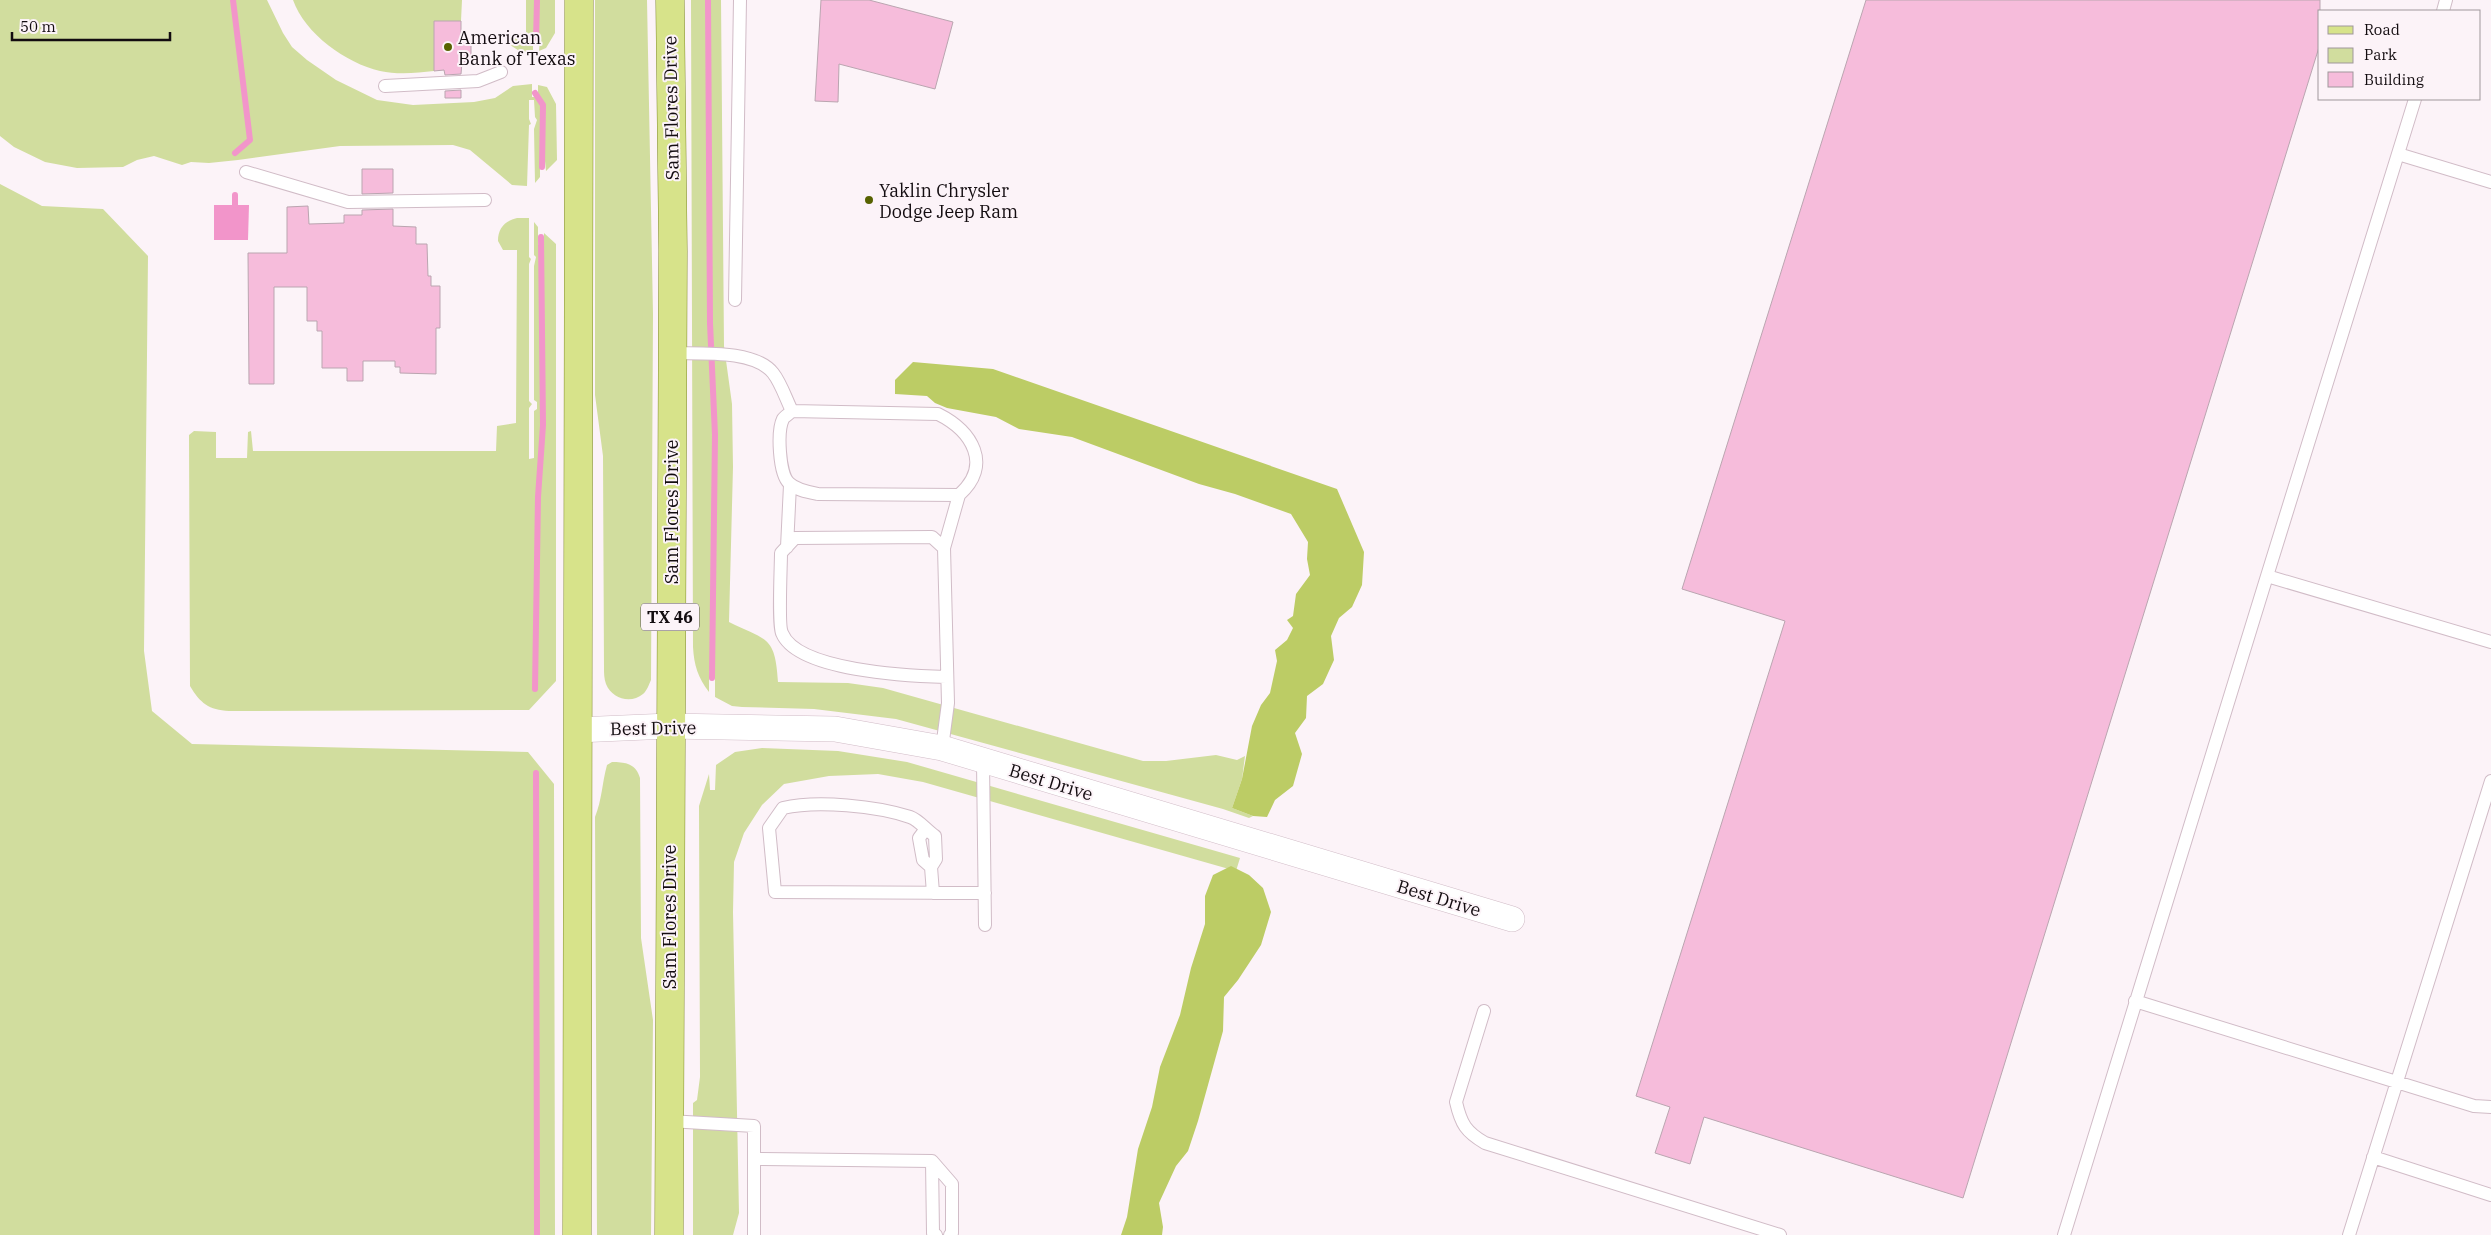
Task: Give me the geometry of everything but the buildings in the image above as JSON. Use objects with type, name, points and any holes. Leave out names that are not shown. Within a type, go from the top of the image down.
[{"type":"main road","points":[[578,0],[578,1235]]},
{"type":"main road","name":"Sam Flores Drive","points":[[669,1235],[669,726],[673,251],[670,0]]},
{"type":"street","name":"Best Drive","points":[[577,730],[669,726],[836,729],[942,748],[982,762],[1512,919]]},
{"type":"lane","points":[[735,300],[740,0]]},
{"type":"lane","points":[[385,86],[478,81],[501,72]]},
{"type":"lane","points":[[2064,1235],[2415,100]]},
{"type":"lane","points":[[2398,154],[2491,182]]},
{"type":"lane","points":[[246,172],[348,202],[485,200]]},
{"type":"lane","points":[[671,353],[733,355],[755,361],[772,372],[792,412]]},
{"type":"lane","points":[[942,748],[948,703],[944,548],[959,495],[968,487],[974,475],[976,452],[970,437],[954,422],[938,414],[792,412],[783,419],[780,444],[783,476],[790,485],[818,494],[959,495]]},
{"type":"lane","points":[[787,547],[790,485]]},
{"type":"lane","points":[[944,548],[932,537],[795,538],[781,553],[782,633],[797,652],[822,661],[899,676],[946,676]]},
{"type":"lane","points":[[2267,576],[2491,642]]},
{"type":"lane","points":[[982,762],[985,925]]},
{"type":"lane","points":[[2349,1235],[2491,781]]},
{"type":"lane","points":[[933,893],[931,867],[923,860],[919,838],[925,830],[912,818],[862,806],[795,806],[783,808],[769,828],[775,892],[933,893],[985,893]]},
{"type":"lane","points":[[2135,1001],[2474,1106],[2491,1107]]},
{"type":"lane","points":[[1484,1011],[1456,1102],[1460,1117],[1468,1134],[1485,1143],[1780,1235]]},
{"type":"lane","points":[[669,1121],[754,1126],[754,1235]]},
{"type":"lane","points":[[2373,1158],[2491,1195]]},
{"type":"lane","points":[[754,1159],[932,1161],[952,1184],[952,1234],[950,1235]]},
{"type":"lane","points":[[932,1161],[933,1233],[936,1235]]},
{"type":"green space","points":[[0,0],[267,0],[292,47],[336,80],[377,100],[413,105],[474,102],[495,98],[513,86],[532,84],[532,97],[538,97],[538,85],[547,87],[556,104],[557,160],[546,171],[545,161],[540,161],[540,177],[535,183],[534,129],[537,120],[535,117],[534,100],[529,100],[529,119],[531,124],[529,125],[527,186],[512,185],[470,150],[453,145],[340,146],[238,160],[209,163],[191,162],[182,165],[154,156],[137,160],[123,167],[77,168],[45,162],[14,147],[0,136]]},
{"type":"green space","points":[[293,0],[462,0],[461,21],[434,21],[434,71],[394,73],[367,67],[328,45],[307,24]]},
{"type":"green space","points":[[526,0],[555,0],[555,33],[546,48],[539,51],[540,38],[533,38],[533,52],[521,52],[510,45],[507,35],[526,33]]},
{"type":"green space","points":[[595,0],[647,0],[653,314],[651,680],[643,694],[633,699],[622,698],[613,693],[606,684],[604,674],[603,456],[595,395]]},
{"type":"green space","points":[[691,0],[721,0],[724,346],[732,404],[733,467],[729,622],[761,637],[767,642],[775,656],[778,682],[848,683],[883,688],[1143,761],[1166,761],[1216,755],[1237,760],[1245,756],[1242,779],[1232,808],[1253,816],[1249,818],[1223,809],[896,719],[814,709],[732,706],[715,697],[715,670],[709,671],[709,692],[705,687],[697,671],[693,647]]},
{"type":"green space","points":[[0,184],[42,206],[103,209],[148,256],[144,651],[152,711],[192,744],[528,752],[554,784],[555,1235],[0,1235]]},
{"type":"green space","points":[[517,218],[529,218],[529,257],[531,259],[529,264],[529,401],[532,404],[529,408],[529,459],[534,458],[534,411],[537,409],[537,402],[534,400],[534,266],[536,257],[534,255],[534,222],[538,227],[538,245],[544,245],[544,233],[556,244],[556,681],[529,710],[229,711],[216,709],[201,701],[190,686],[189,435],[194,431],[216,432],[216,458],[247,458],[248,432],[251,431],[253,451],[496,451],[497,426],[516,423],[517,250],[503,250],[498,241],[499,232],[503,226]]},
{"type":"green space","points":[[913,362],[993,369],[1337,489],[1364,552],[1362,585],[1352,607],[1339,618],[1331,636],[1334,660],[1323,684],[1307,696],[1306,718],[1295,733],[1302,754],[1293,786],[1275,800],[1267,817],[1253,816],[1232,808],[1242,779],[1252,726],[1261,705],[1270,693],[1277,661],[1275,650],[1287,640],[1293,628],[1287,620],[1293,616],[1296,594],[1310,575],[1307,559],[1308,542],[1291,514],[1235,494],[1199,484],[1072,437],[1019,429],[996,417],[947,408],[935,403],[927,396],[895,394],[895,380]]},
{"type":"green space","points":[[762,748],[838,751],[907,762],[1240,858],[1236,871],[923,782],[878,774],[829,776],[784,784],[762,805],[744,833],[734,862],[733,912],[739,1213],[733,1235],[693,1235],[693,1103],[697,1100],[700,1077],[699,806],[709,774],[710,790],[715,790],[716,765],[735,752]]},
{"type":"green space","points":[[612,762],[630,765],[636,770],[640,778],[641,938],[653,1020],[651,1235],[597,1235],[595,817],[607,765]]},
{"type":"green space","points":[[1231,866],[1249,875],[1263,888],[1271,912],[1261,945],[1238,980],[1224,997],[1223,1031],[1198,1121],[1188,1151],[1176,1166],[1159,1203],[1163,1227],[1162,1235],[1121,1235],[1127,1217],[1138,1149],[1152,1107],[1160,1067],[1180,1015],[1191,968],[1205,924],[1205,896],[1213,875]]},
{"type":"shaded area","points":[[214,205],[249,205],[248,240],[214,240]]},
{"type":"waterway","points":[[233,0],[250,140],[235,153]]},
{"type":"waterway","points":[[536,42],[537,0]]},
{"type":"waterway","points":[[708,0],[710,323],[715,435],[712,678]]},
{"type":"waterway","points":[[535,93],[543,105],[542,167]]},
{"type":"waterway","points":[[235,195],[235,205]]},
{"type":"waterway","points":[[535,689],[538,497],[543,425],[541,237]]},
{"type":"waterway","points":[[536,773],[537,1235]]},
{"type":"place","name":"American Bank of Texas","points":[[448,47]]},
{"type":"place","name":"Yaklin Chrysler Dodge Jeep Ram","points":[[869,200]]}]
